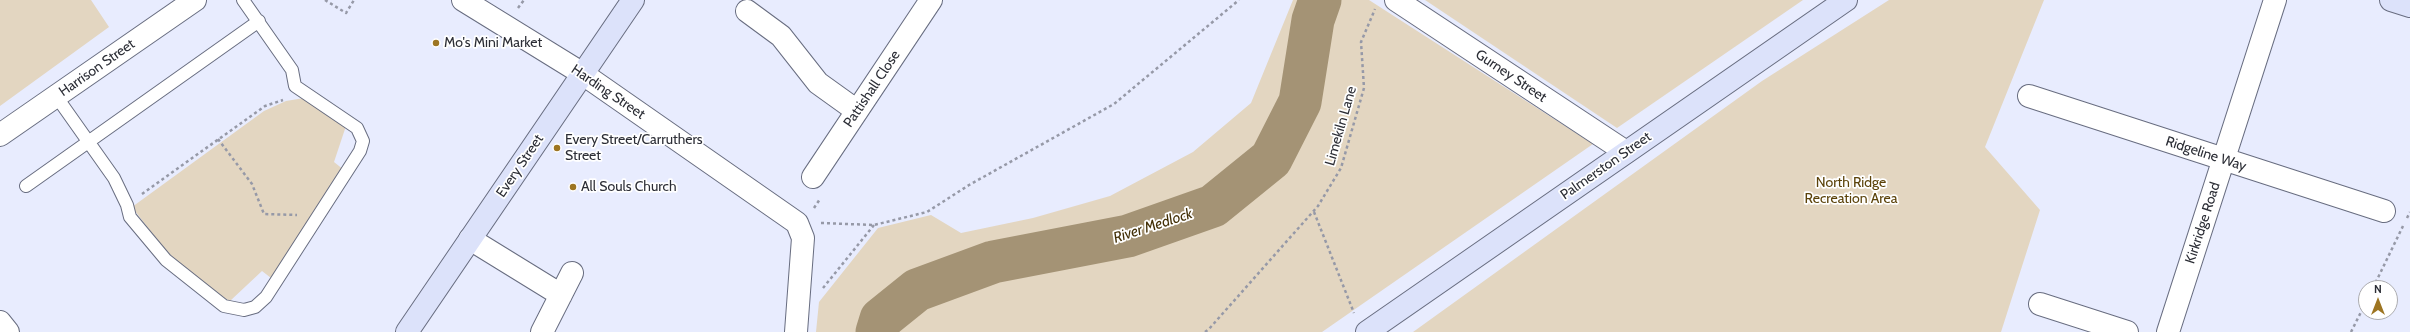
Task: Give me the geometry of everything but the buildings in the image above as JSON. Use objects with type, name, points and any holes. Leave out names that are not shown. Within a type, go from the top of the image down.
[{"type":"street","name":"Harrison Street","points":[[0,135],[194,0]]},
{"type":"street","name":"Harding Street","points":[[463,0],[583,74],[797,223]]},
{"type":"street","name":"Every Street","points":[[407,332],[633,0]]},
{"type":"street","name":"Pattishall Close","points":[[812,177],[931,0]]},
{"type":"street","name":"Gurney Street","points":[[1396,0],[1626,152]]},
{"type":"street","name":"Palmerston Street","points":[[1361,324],[1626,152],[1846,0]]},
{"type":"street","name":"Kirkridge Road","points":[[2168,332],[2275,0]]},
{"type":"street","points":[[2391,0],[2410,6]]},
{"type":"street","points":[[748,11],[781,36],[818,83],[857,111]]},
{"type":"street","name":"Ridgeline Way","points":[[2029,96],[2384,212]]},
{"type":"street","points":[[796,332],[803,238],[797,223]]},
{"type":"street","points":[[470,239],[561,295]]},
{"type":"street","points":[[542,332],[572,273]]},
{"type":"street","points":[[2040,304],[2126,332]]},
{"type":"street","points":[[0,322],[8,332]]},
{"type":"lane","points":[[56,96],[87,143],[114,178],[127,205],[130,217],[166,260],[224,306],[244,310],[255,307],[266,297],[360,151],[363,141],[357,128],[295,86],[292,70],[243,0]]},
{"type":"lane","points":[[26,186],[259,21]]},
{"type":"path","points":[[325,0],[346,13],[354,0]]},
{"type":"path","points":[[797,223],[874,225],[927,212],[969,185],[1114,104],[1239,0]]},
{"type":"path","name":"Limekiln Lane","points":[[1205,332],[1210,329],[1314,212],[1341,168],[1364,88],[1361,42],[1376,7]]},
{"type":"path","points":[[127,205],[265,106],[296,95],[295,86]]},
{"type":"path","points":[[218,139],[252,184],[264,214],[319,215]]},
{"type":"path","points":[[1314,212],[1361,324]]},
{"type":"path","points":[[2377,280],[2410,212]]},
{"type":"path","points":[[821,291],[874,225]]},
{"type":"path","points":[[2351,332],[2358,318]]},
{"type":"green space","points":[[0,0],[91,0],[109,27],[0,106]]},
{"type":"green space","points":[[1293,0],[1369,0],[1593,144],[1322,332],[816,332],[819,302],[878,228],[931,215],[961,233],[1033,218],[1110,196],[1193,152],[1251,103]]},
{"type":"green space","points":[[1425,0],[1803,0],[1617,128]]},
{"type":"green space","name":"North Ridge Recreation Area","points":[[1889,0],[2044,0],[1985,147],[2040,210],[2001,332],[1413,332],[1762,81]]},
{"type":"green space","points":[[304,98],[346,126],[334,162],[344,170],[271,278],[262,271],[230,301],[201,283],[175,260],[132,207],[264,111],[286,101]]},
{"type":"waterway","name":"River Medlock","points":[[877,332],[881,319],[917,290],[993,262],[1128,236],[1213,206],[1271,159],[1300,102],[1313,20],[1320,0]]},
{"type":"place","name":"Mo's Mini Market","points":[[436,43]]},
{"type":"place","name":"Every Street/Carruthers Street","points":[[557,148]]},
{"type":"place","name":"All Souls Church","points":[[573,187]]}]
